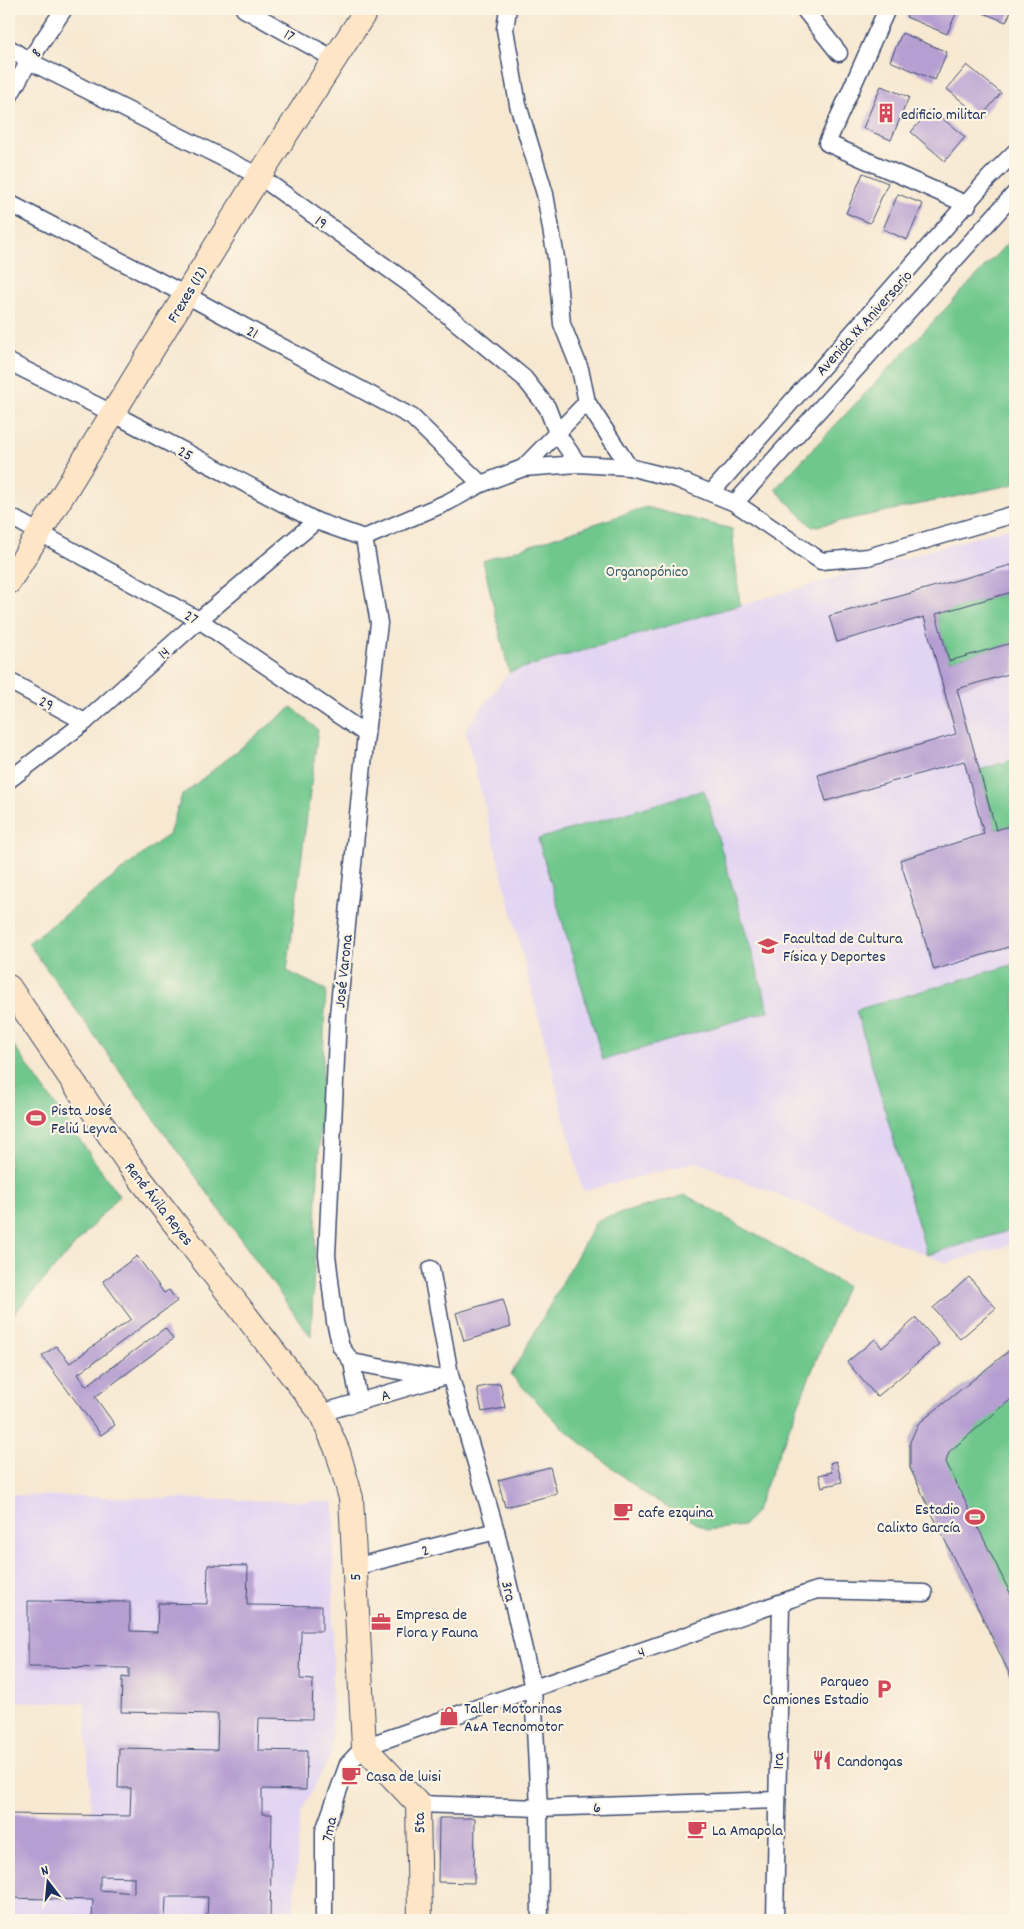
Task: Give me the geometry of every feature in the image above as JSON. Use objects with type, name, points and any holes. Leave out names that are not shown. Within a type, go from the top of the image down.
[{"type":"street","name":"8","points":[[9,96],[29,61],[64,9]]},
{"type":"street","name":"17","points":[[244,9],[336,60]]},
{"type":"street","name":"Frexes (12)","points":[[9,582],[259,176],[336,60],[366,9]]},
{"type":"street","points":[[508,9],[504,29],[518,105],[545,194],[556,258],[562,324],[580,369],[587,402],[629,467]]},
{"type":"street","points":[[804,9],[839,53]]},
{"type":"street","points":[[888,9],[827,143],[968,205]]},
{"type":"street","name":"19","points":[[9,48],[29,61],[259,176],[411,285],[524,378],[547,407],[557,433],[578,464]]},
{"type":"street","name":"Avenida XX Aniversario","points":[[711,493],[1015,152]]},
{"type":"street","name":"Avenida XX Aniversario","points":[[736,504],[1015,193]]},
{"type":"street","name":"21","points":[[9,203],[186,295],[412,417],[481,484]]},
{"type":"street","name":"25","points":[[9,362],[114,414],[316,521],[364,538]]},
{"type":"street","points":[[523,468],[587,402]]},
{"type":"street","points":[[364,538],[448,502],[481,484],[523,468],[578,464],[629,467],[677,478],[736,504],[820,562],[868,557],[1015,514]]},
{"type":"street","name":"27","points":[[9,516],[40,531],[199,620],[366,734]]},
{"type":"street","name":"14","points":[[9,780],[85,722],[199,620],[316,521]]},
{"type":"street","name":"José Varona","points":[[359,1401],[352,1362],[341,1347],[337,1331],[326,1255],[338,1015],[366,734],[380,623],[364,538]]},
{"type":"street","name":"29","points":[[9,681],[85,722]]},
{"type":"street","name":"René Ávila Reyes","points":[[9,987],[129,1164],[321,1412]]},
{"type":"street","name":"3ra","points":[[431,1269],[444,1376],[496,1531],[533,1688],[539,1808],[540,1920]]},
{"type":"street","points":[[352,1362],[444,1376]]},
{"type":"street","name":"A","points":[[321,1412],[444,1376]]},
{"type":"street","name":"5","points":[[321,1412],[338,1452],[351,1498],[364,1746]]},
{"type":"street","name":"2","points":[[354,1567],[496,1531]]},
{"type":"street","name":"4","points":[[364,1746],[817,1590],[924,1593]]},
{"type":"street","name":"1ra","points":[[775,1920],[781,1602]]},
{"type":"street","name":"5ta","points":[[364,1746],[418,1804],[420,1920]]},
{"type":"street","name":"7ma","points":[[324,1920],[324,1831],[348,1764],[364,1746]]},
{"type":"street","name":"6","points":[[418,1804],[539,1808],[776,1800]]},
{"type":"shaded area","name":"Facultad de Cultura Física y Deportes","points":[[1015,526],[1015,1244],[947,1263],[697,1162],[583,1191],[465,730],[509,672]]},
{"type":"shaded area","points":[[9,1495],[334,1502],[332,1752],[300,1814],[293,1920],[9,1920],[9,1813],[91,1812],[85,1703],[9,1701]]},
{"type":"green space","points":[[1015,235],[1015,484],[812,527],[775,489]]},
{"type":"green space","name":"Organopónico","points":[[646,507],[732,529],[740,605],[509,672],[483,561]]},
{"type":"green space","points":[[1015,591],[1015,642],[949,661],[936,614]]},
{"type":"green space","points":[[292,707],[318,730],[287,971],[326,990],[311,1337],[28,943],[169,834],[182,795]]},
{"type":"green space","points":[[1015,759],[1015,824],[996,830],[979,770]]},
{"type":"green space","points":[[704,790],[769,1011],[603,1060],[538,839]]},
{"type":"green space","points":[[1015,964],[1015,1229],[927,1255],[856,1010]]},
{"type":"green space","name":"Pista José Feliú Leyva","points":[[9,1039],[119,1196],[9,1319]]},
{"type":"green space","points":[[686,1195],[846,1286],[755,1513],[743,1526],[708,1530],[642,1492],[563,1428],[511,1375],[597,1220]]},
{"type":"green space","name":"Estadio Calixto García","points":[[1015,1346],[1015,1685],[910,1468],[910,1442],[918,1424]]},
{"type":"building","points":[[910,9],[958,9],[947,34],[906,17]]},
{"type":"building","points":[[983,9],[1012,9],[1006,22],[981,12]]},
{"type":"building","points":[[902,33],[947,52],[935,80],[890,61]]},
{"type":"building","points":[[967,65],[1001,93],[981,117],[947,89]]},
{"type":"building","name":"edificio militar","points":[[881,86],[909,97],[891,140],[863,128]]},
{"type":"building","points":[[931,109],[965,137],[945,161],[911,132]]},
{"type":"building","points":[[863,173],[888,183],[870,223],[846,213]]},
{"type":"building","points":[[898,194],[923,204],[907,240],[883,229]]},
{"type":"building","points":[[1011,565],[1015,578],[1015,591],[936,614],[949,661],[1015,642],[1015,672],[957,689],[996,830],[1015,824],[1015,945],[934,970],[900,860],[984,834],[964,761],[826,801],[818,775],[956,734],[924,617],[837,642],[829,616]]},
{"type":"building","points":[[137,1256],[164,1293],[169,1290],[177,1301],[78,1374],[86,1386],[165,1328],[173,1339],[95,1397],[115,1425],[101,1435],[42,1356],[56,1346],[70,1363],[131,1319],[103,1281]]},
{"type":"building","points":[[969,1277],[996,1308],[960,1339],[933,1308]]},
{"type":"building","points":[[503,1299],[511,1327],[464,1341],[456,1313]]},
{"type":"building","points":[[916,1318],[939,1344],[877,1397],[847,1362],[875,1339],[882,1348]]},
{"type":"building","name":"Estadio Calixto García","points":[[1015,1346],[1015,1396],[949,1452],[946,1462],[1015,1603],[1015,1685],[910,1468],[910,1442],[918,1424]]},
{"type":"building","points":[[500,1383],[505,1408],[482,1412],[477,1388]]},
{"type":"building","points":[[836,1461],[842,1482],[822,1487],[819,1475],[832,1472],[830,1463]]},
{"type":"building","points":[[550,1467],[557,1494],[505,1507],[498,1480]]},
{"type":"building","points":[[208,1565],[248,1566],[247,1605],[322,1606],[322,1631],[301,1631],[300,1679],[313,1680],[312,1719],[259,1718],[258,1750],[307,1751],[306,1790],[262,1789],[262,1814],[272,1814],[270,1920],[207,1920],[208,1897],[166,1897],[165,1920],[92,1920],[93,1900],[9,1898],[9,1814],[130,1816],[131,1788],[118,1788],[119,1748],[217,1750],[218,1714],[121,1712],[122,1677],[129,1678],[129,1668],[28,1667],[28,1601],[130,1602],[130,1631],[157,1632],[158,1603],[207,1604]],"holes":[[[100,1876],[134,1877],[134,1893],[100,1890]]]},
{"type":"building","points":[[439,1818],[475,1818],[474,1883],[438,1882]]},
{"type":"place","name":"edificio militar","points":[[886,113]]},
{"type":"place","name":"Facultad de Cultura Física y Deportes","points":[[768,946]]},
{"type":"place","name":"Pista José Feliú Leyva","points":[[36,1118]]},
{"type":"place","name":"cafe ezquina","points":[[623,1511]]},
{"type":"place","name":"Estadio Calixto García","points":[[975,1517]]},
{"type":"place","name":"Empresa de Flora y Fauna","points":[[381,1622]]},
{"type":"place","name":"Parqueo Camiones Estadio","points":[[884,1689]]},
{"type":"place","name":"Taller Motorinas A&A Tecnomotor","points":[[449,1716]]},
{"type":"place","name":"Candongas","points":[[822,1760]]},
{"type":"place","name":"Casa de luisi","points":[[351,1775]]},
{"type":"place","name":"La Amapola","points":[[697,1829]]}]
